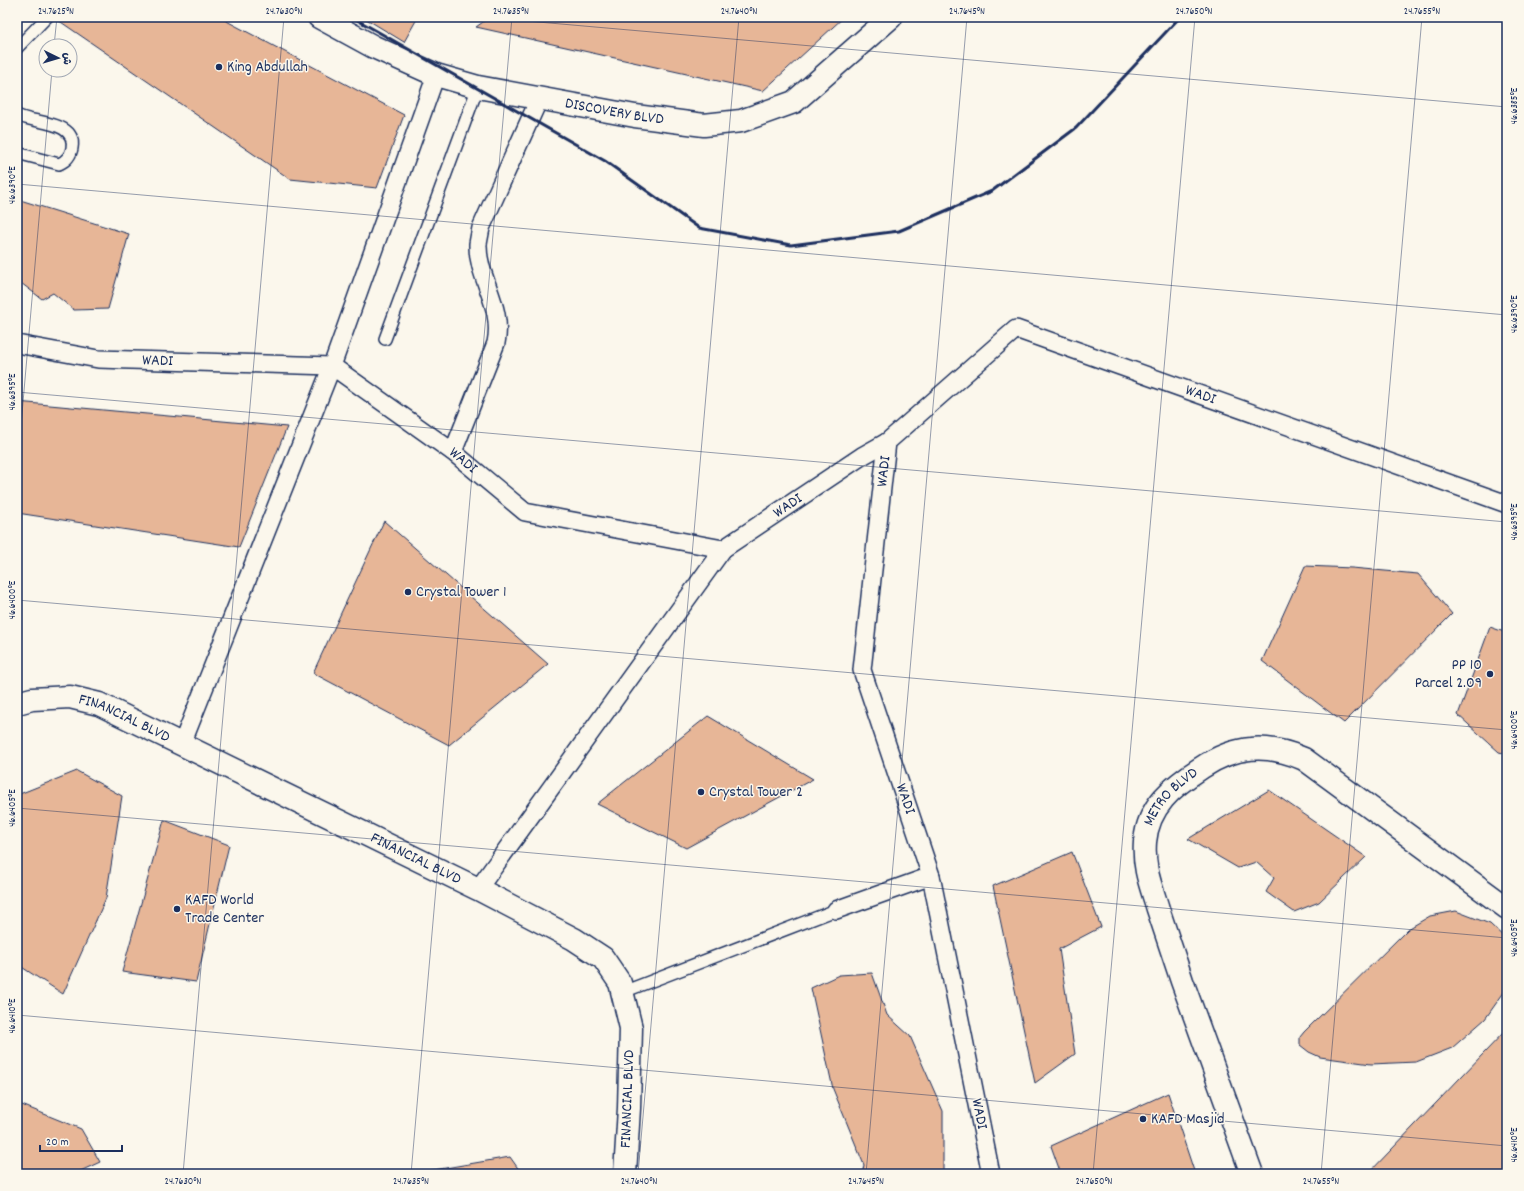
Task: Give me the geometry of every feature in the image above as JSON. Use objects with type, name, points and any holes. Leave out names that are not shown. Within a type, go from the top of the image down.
[{"type":"street","name":"DISCOVERY BLVD","points":[[319,17],[374,47],[436,75],[478,87],[540,97],[635,116],[704,125],[741,121],[794,102],[891,17]]},
{"type":"street","points":[[182,744],[332,366],[436,75]]},
{"type":"street","points":[[453,452],[496,343],[499,330],[497,317],[481,263],[478,244],[481,228],[540,97]]},
{"type":"street","name":"WADI","points":[[17,344],[98,359],[332,366],[453,452],[525,512],[723,549],[862,456],[887,442],[1016,329],[1507,504]]},
{"type":"street","name":"WADI","points":[[887,442],[862,670],[931,876],[991,1174]]},
{"type":"street","points":[[478,889],[723,549]]},
{"type":"street","name":"FINANCIAL BLVD","points":[[17,703],[32,699],[70,697],[98,704],[478,889],[565,934],[603,958],[620,983],[631,1028],[629,1108],[625,1174]]},
{"type":"street","name":"METRO BLVD","points":[[1252,1174],[1168,940],[1146,870],[1145,841],[1151,819],[1164,797],[1178,782],[1205,765],[1234,752],[1261,747],[1286,751],[1304,759],[1507,908]]},
{"type":"street","points":[[836,910],[931,876]]},
{"type":"lane","points":[[17,48],[46,17]]},
{"type":"lane","points":[[385,339],[478,87]]},
{"type":"lane","points":[[17,119],[57,126],[68,131],[74,142],[72,152],[64,162],[59,164],[17,153]]},
{"type":"lane","points":[[623,992],[836,910]]},
{"type":"building","name":"King Abdullah","points":[[219,17],[404,115],[377,188],[290,179],[55,18]]},
{"type":"building","points":[[363,17],[418,17],[404,42]]},
{"type":"building","points":[[490,17],[844,17],[763,91],[476,27]]},
{"type":"building","points":[[17,199],[129,234],[108,309],[74,310],[53,293],[42,299],[17,280]]},
{"type":"building","points":[[17,402],[287,427],[239,547],[17,513]]},
{"type":"building","name":"Crystal Tower 1","points":[[384,521],[548,664],[449,745],[313,673]]},
{"type":"building","points":[[1305,566],[1352,568],[1418,574],[1452,614],[1344,723],[1262,661]]},
{"type":"building","name":"PP 10 Parcel 2.09","points":[[1490,627],[1507,633],[1507,754],[1499,752],[1458,715]]},
{"type":"building","name":"Crystal Tower 2","points":[[708,716],[813,779],[686,848],[597,804]]},
{"type":"building","points":[[77,771],[122,796],[106,898],[63,994],[17,964],[17,795]]},
{"type":"building","points":[[1269,790],[1366,857],[1319,902],[1294,912],[1266,892],[1274,878],[1256,862],[1238,868],[1188,839]]},
{"type":"building","name":"KAFD World Trade Center","points":[[164,820],[229,845],[196,982],[122,972]]},
{"type":"building","points":[[1072,852],[1101,927],[1059,949],[1075,1054],[1035,1083],[993,886]]},
{"type":"building","points":[[1456,911],[1490,924],[1507,940],[1507,988],[1485,1019],[1452,1048],[1416,1062],[1371,1064],[1320,1057],[1309,1052],[1300,1045],[1300,1037],[1304,1032],[1408,929],[1430,916]]},
{"type":"building","points":[[872,973],[887,1015],[910,1036],[943,1111],[943,1174],[862,1174],[864,1165],[833,1089],[811,988],[839,975]]},
{"type":"building","points":[[1507,1029],[1507,1174],[1368,1174]]},
{"type":"building","name":"KAFD Masjid","points":[[1168,1093],[1195,1174],[1061,1174],[1051,1146]]},
{"type":"building","points":[[17,1103],[81,1129],[100,1162],[74,1174],[17,1174]]},
{"type":"building","points":[[510,1157],[522,1174],[410,1174]]},
{"type":"railway","points":[[352,17],[605,161],[699,228],[791,245],[899,231],[992,191],[1076,128],[1180,17]]},
{"type":"place","name":"King Abdullah","points":[[219,67]]},
{"type":"place","name":"Crystal Tower 1","points":[[408,592]]},
{"type":"place","name":"PP 10 Parcel 2.09","points":[[1490,674]]},
{"type":"place","name":"Crystal Tower 2","points":[[701,792]]},
{"type":"place","name":"KAFD World Trade Center","points":[[177,909]]},
{"type":"place","name":"KAFD Masjid","points":[[1143,1119]]}]
